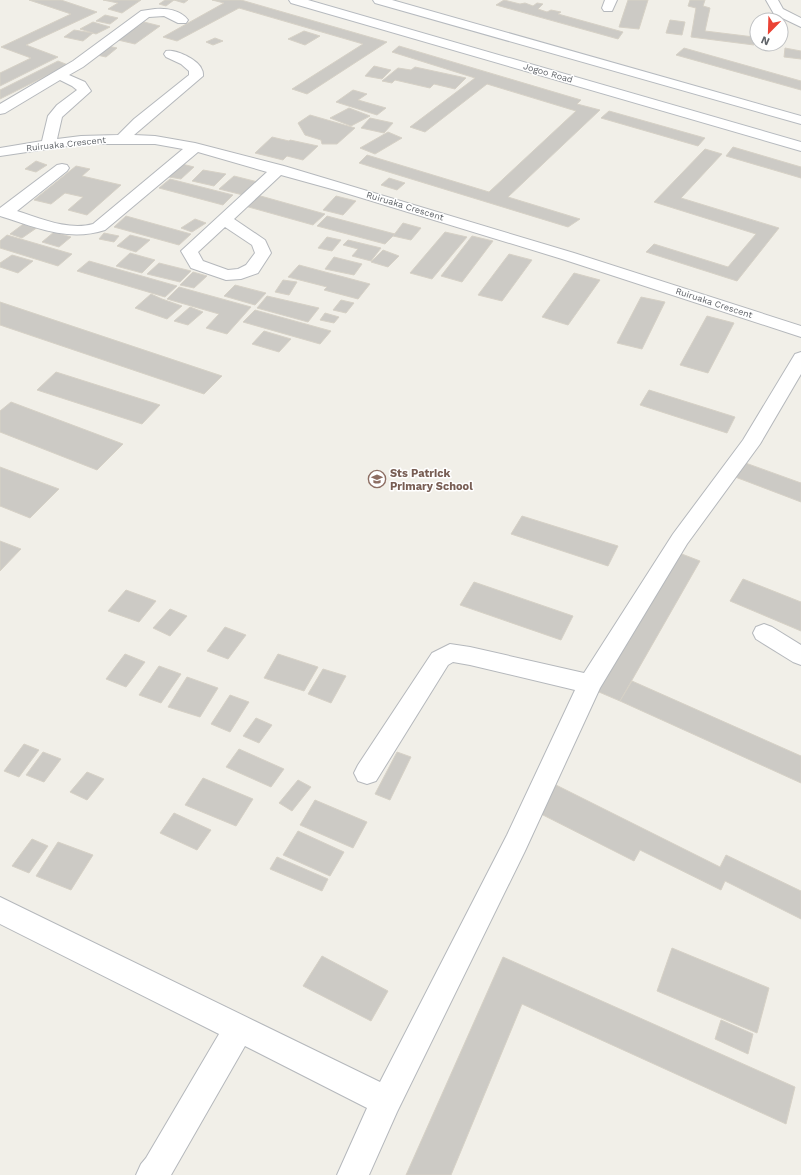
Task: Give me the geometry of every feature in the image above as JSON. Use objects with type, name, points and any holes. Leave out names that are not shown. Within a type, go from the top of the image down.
[{"type":"street","name":"Jogoo Road","points":[[295,0],[801,147]]},
{"type":"street","points":[[379,0],[801,120]]},
{"type":"street","points":[[772,0],[778,10],[801,23]]},
{"type":"street","points":[[0,110],[78,64],[145,14],[164,12],[176,15],[182,20]]},
{"type":"street","points":[[122,139],[139,122],[196,76],[196,70],[186,61],[171,54]]},
{"type":"street","points":[[48,145],[55,116],[62,108],[84,91],[83,87],[78,83],[59,76]]},
{"type":"street","points":[[663,107],[685,87]]},
{"type":"street","name":"Ruiruaka Crescent","points":[[0,152],[81,140],[155,140],[195,147],[279,169],[568,256],[801,332]]},
{"type":"street","points":[[2,212],[65,230],[81,232],[92,230],[99,227],[195,147]]},
{"type":"street","points":[[2,212],[62,168]]},
{"type":"street","points":[[224,219],[279,169]]},
{"type":"street","points":[[353,1175],[386,1101],[516,843],[590,684],[680,539],[750,444],[801,358]]},
{"type":"street","points":[[764,633],[801,656]]},
{"type":"street","points":[[367,773],[440,659],[450,653],[470,656],[590,684]]},
{"type":"street","points":[[0,910],[386,1101]]},
{"type":"street","points":[[152,1175],[158,1169],[239,1028]]},
{"type":"building","points":[[29,0],[61,0],[97,12],[26,45],[58,57],[0,86],[0,73],[31,58],[1,47],[71,14]]},
{"type":"building","points":[[103,0],[141,0],[122,13],[108,9],[118,3]]},
{"type":"building","points":[[165,0],[174,0],[166,6],[159,4]]},
{"type":"building","points":[[174,0],[188,0],[184,3]]},
{"type":"building","points":[[212,0],[241,0],[387,42],[307,94],[292,89],[363,44],[239,8],[177,41],[163,37],[224,3]]},
{"type":"building","points":[[504,0],[520,4],[525,3],[533,6],[537,3],[543,4],[538,9],[547,12],[551,10],[561,12],[558,14],[623,32],[618,39],[496,5]]},
{"type":"building","points":[[628,0],[648,0],[639,29],[619,27]]},
{"type":"building","points":[[690,0],[705,0],[703,6],[710,8],[705,31],[749,36],[749,44],[691,37],[696,8],[688,6]]},
{"type":"building","points":[[105,15],[118,18],[110,24],[96,21]]},
{"type":"building","points":[[670,20],[685,22],[682,35],[666,33]]},
{"type":"building","points":[[93,22],[110,27],[96,34],[80,29]]},
{"type":"building","points":[[144,22],[160,26],[135,44],[118,40]]},
{"type":"building","points":[[74,30],[93,33],[83,41],[64,37]]},
{"type":"building","points":[[304,31],[320,36],[305,45],[288,39]]},
{"type":"building","points":[[215,38],[223,41],[213,45],[206,42]]},
{"type":"building","points":[[103,45],[117,48],[106,57],[92,54]]},
{"type":"building","points":[[399,46],[581,100],[577,104],[600,110],[508,197],[580,219],[568,227],[359,163],[367,155],[489,192],[576,111],[487,84],[425,132],[410,127],[475,78],[392,52]]},
{"type":"building","points":[[684,48],[801,81],[801,90],[676,55]]},
{"type":"building","points":[[789,49],[801,51],[801,59],[784,57],[785,52],[789,52]]},
{"type":"building","points":[[58,61],[68,65],[0,99],[0,90]]},
{"type":"building","points":[[374,66],[391,70],[382,79],[365,76]]},
{"type":"building","points":[[415,67],[466,78],[455,89],[434,84],[430,88],[395,80],[392,83],[382,81],[398,68],[411,70]]},
{"type":"building","points":[[353,90],[367,94],[358,100],[386,108],[377,115],[336,102]]},
{"type":"building","points":[[349,108],[370,116],[351,126],[330,118]]},
{"type":"building","points":[[609,111],[705,138],[698,146],[601,118]]},
{"type":"building","points":[[310,115],[355,128],[337,144],[322,144],[321,140],[305,135],[298,123]]},
{"type":"building","points":[[370,118],[393,123],[384,133],[361,128]]},
{"type":"building","points":[[388,132],[402,138],[375,154],[360,148]]},
{"type":"building","points":[[272,137],[318,146],[303,160],[287,156],[283,160],[255,153]]},
{"type":"building","points":[[733,147],[801,167],[801,178],[726,156]]},
{"type":"building","points":[[705,149],[722,154],[681,198],[779,228],[737,281],[646,252],[654,244],[728,267],[756,234],[654,202]]},
{"type":"building","points":[[36,161],[47,165],[36,172],[25,169]]},
{"type":"building","points":[[182,164],[194,167],[181,179],[169,177]]},
{"type":"building","points":[[76,166],[90,169],[82,176],[121,185],[87,215],[68,210],[83,197],[65,193],[51,204],[34,200]]},
{"type":"building","points":[[203,170],[226,174],[214,186],[192,181]]},
{"type":"building","points":[[234,176],[258,182],[243,195],[219,189]]},
{"type":"building","points":[[389,178],[405,183],[397,190],[381,185]]},
{"type":"building","points":[[170,179],[233,195],[223,205],[159,188]]},
{"type":"building","points":[[257,195],[325,214],[313,225],[245,206]]},
{"type":"building","points":[[336,196],[356,201],[343,215],[323,210]]},
{"type":"building","points":[[126,216],[191,234],[179,245],[114,227]]},
{"type":"building","points":[[327,216],[395,234],[385,244],[317,226]]},
{"type":"building","points":[[195,219],[206,223],[192,232],[181,228]]},
{"type":"building","points":[[26,222],[38,227],[22,238],[10,234]]},
{"type":"building","points":[[403,223],[421,228],[411,240],[393,236]]},
{"type":"building","points":[[54,232],[71,237],[59,247],[42,242]]},
{"type":"building","points":[[445,232],[467,237],[432,279],[410,273]]},
{"type":"building","points":[[104,233],[119,236],[114,242],[99,239]]},
{"type":"building","points":[[7,235],[72,254],[58,266],[0,248],[0,241]]},
{"type":"building","points":[[130,235],[150,240],[136,252],[117,246]]},
{"type":"building","points":[[472,236],[493,241],[462,282],[441,276]]},
{"type":"building","points":[[327,237],[341,240],[332,251],[318,248]]},
{"type":"building","points":[[348,240],[381,248],[371,261],[352,256],[358,249],[343,245]]},
{"type":"building","points":[[383,250],[399,256],[388,267],[371,262]]},
{"type":"building","points":[[130,253],[155,260],[142,273],[116,266]]},
{"type":"building","points":[[509,254],[532,260],[502,301],[478,295]]},
{"type":"building","points":[[12,255],[33,261],[18,273],[0,267],[0,263]]},
{"type":"building","points":[[334,257],[362,264],[354,275],[325,269]]},
{"type":"building","points":[[89,261],[177,286],[165,297],[77,271]]},
{"type":"building","points":[[159,263],[191,271],[180,282],[147,274]]},
{"type":"building","points":[[299,265],[370,284],[358,299],[324,290],[327,287],[288,277]]},
{"type":"building","points":[[193,272],[207,276],[194,288],[180,285]]},
{"type":"building","points":[[574,273],[600,280],[568,325],[542,317]]},
{"type":"building","points":[[283,280],[297,282],[289,295],[275,292]]},
{"type":"building","points":[[235,285],[266,293],[255,305],[224,296]]},
{"type":"building","points":[[179,287],[251,307],[227,334],[206,328],[219,314],[167,299]]},
{"type":"building","points":[[151,294],[182,306],[167,319],[135,308]]},
{"type":"building","points":[[267,296],[319,308],[308,322],[257,308]]},
{"type":"building","points":[[641,297],[665,302],[642,349],[617,343]]},
{"type":"building","points":[[341,300],[354,303],[346,313],[333,310]]},
{"type":"building","points":[[0,302],[222,376],[204,394],[0,325]]},
{"type":"building","points":[[190,307],[203,312],[188,325],[174,321]]},
{"type":"building","points":[[255,310],[331,331],[320,344],[243,322]]},
{"type":"building","points":[[325,313],[339,317],[334,323],[320,320]]},
{"type":"building","points":[[707,316],[734,323],[708,373],[680,365]]},
{"type":"building","points":[[264,331],[291,339],[279,352],[252,344]]},
{"type":"building","points":[[56,372],[160,405],[142,424],[37,390]]},
{"type":"building","points":[[649,390],[735,417],[727,433],[640,405]]},
{"type":"building","points":[[11,402],[123,444],[97,470],[0,432],[0,411]]},
{"type":"building","points":[[740,461],[801,483],[801,502],[730,475]]},
{"type":"building","points":[[0,467],[59,489],[30,518],[0,506]]},
{"type":"building","points":[[522,516],[618,546],[608,566],[511,534]]},
{"type":"building","points":[[0,541],[21,549],[0,571]]},
{"type":"building","points":[[674,551],[700,561],[620,701],[592,689]]},
{"type":"building","points":[[743,579],[801,602],[801,631],[730,601]]},
{"type":"building","points":[[474,582],[573,616],[561,640],[460,605]]},
{"type":"building","points":[[126,590],[156,601],[139,622],[108,611]]},
{"type":"building","points":[[170,609],[187,616],[170,636],[153,628]]},
{"type":"building","points":[[225,627],[246,635],[228,659],[207,651]]},
{"type":"building","points":[[125,654],[145,662],[126,687],[106,679]]},
{"type":"building","points":[[278,654],[318,667],[304,691],[264,678]]},
{"type":"building","points":[[159,666],[181,674],[161,703],[139,695]]},
{"type":"building","points":[[323,669],[346,676],[331,703],[308,694]]},
{"type":"building","points":[[187,677],[218,688],[200,717],[168,707]]},
{"type":"building","points":[[632,681],[801,756],[801,783],[620,701]]},
{"type":"building","points":[[230,695],[249,702],[230,732],[211,724]]},
{"type":"building","points":[[256,718],[272,725],[259,743],[243,736]]},
{"type":"building","points":[[24,744],[39,750],[19,777],[4,771]]},
{"type":"building","points":[[239,749],[284,769],[271,787],[226,767]]},
{"type":"building","points":[[43,752],[61,759],[44,782],[26,775]]},
{"type":"building","points":[[397,752],[411,757],[390,800],[375,794]]},
{"type":"building","points":[[87,772],[104,779],[87,800],[70,792]]},
{"type":"building","points":[[203,778],[253,799],[236,826],[185,805]]},
{"type":"building","points":[[298,780],[311,787],[292,811],[279,803]]},
{"type":"building","points":[[556,785],[720,867],[726,855],[801,891],[801,919],[725,881],[721,890],[640,850],[634,861],[539,813]]},
{"type":"building","points":[[315,800],[367,822],[353,848],[300,825]]},
{"type":"building","points":[[174,813],[211,830],[197,850],[160,833]]},
{"type":"building","points":[[298,831],[344,852],[330,876],[283,855]]},
{"type":"building","points":[[32,839],[48,846],[29,873],[12,866]]},
{"type":"building","points":[[58,842],[93,855],[71,890],[36,876]]},
{"type":"building","points":[[277,857],[328,879],[322,891],[270,869]]},
{"type":"building","points":[[672,948],[769,988],[757,1033],[657,991]]},
{"type":"building","points":[[322,956],[388,991],[371,1021],[303,986]]},
{"type":"building","points":[[503,957],[795,1087],[786,1124],[522,1004],[451,1175],[406,1175]]},
{"type":"building","points":[[721,1020],[753,1034],[748,1054],[715,1039]]},
{"type":"place","name":"Sts Patrick Primary School","points":[[377,479]]}]
